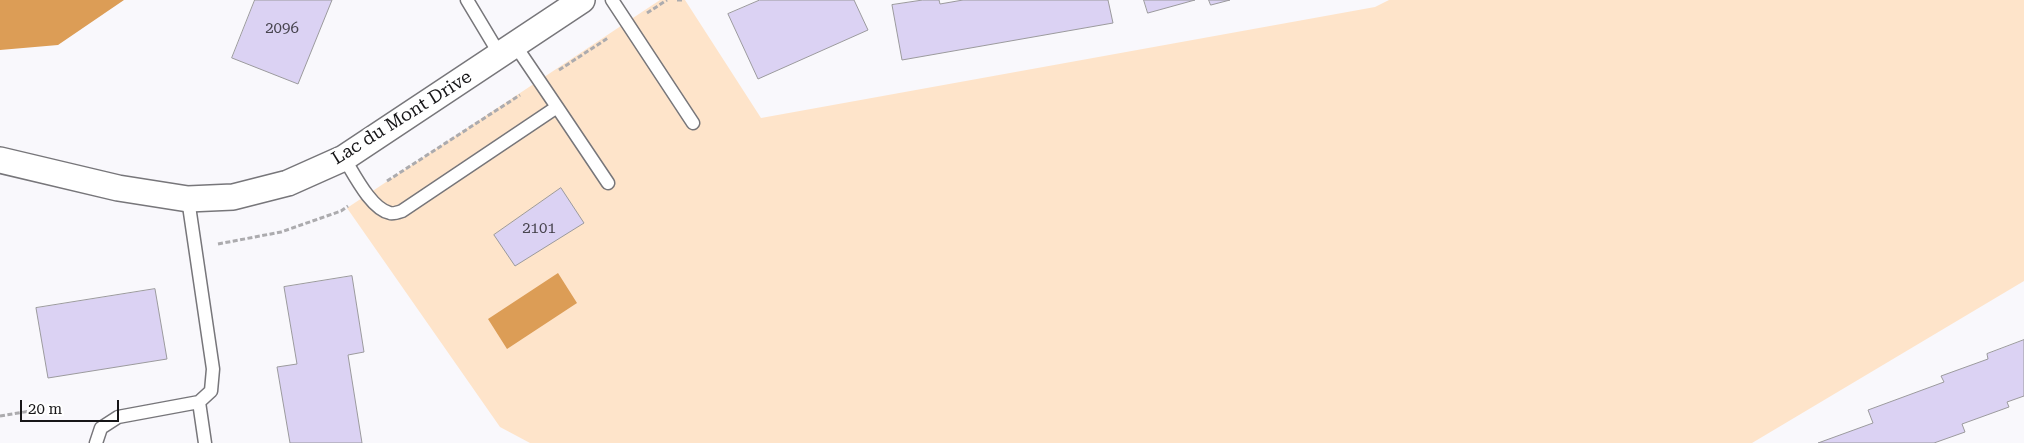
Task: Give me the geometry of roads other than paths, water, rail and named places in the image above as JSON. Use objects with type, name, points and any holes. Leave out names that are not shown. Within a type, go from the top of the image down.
[{"type":"street","name":"Lac du Mont Drive","points":[[0,160],[118,188],[188,199],[234,197],[288,183],[344,158],[582,0]]},
{"type":"lane","points":[[467,0],[508,50],[540,82],[608,183]]},
{"type":"lane","points":[[612,0],[693,123]]},
{"type":"lane","points":[[344,158],[366,195],[390,213],[402,211],[557,107]]},
{"type":"lane","points":[[96,443],[101,428],[118,417],[198,402],[211,391],[213,369],[188,199]]},
{"type":"lane","points":[[198,402],[205,443]]}]
